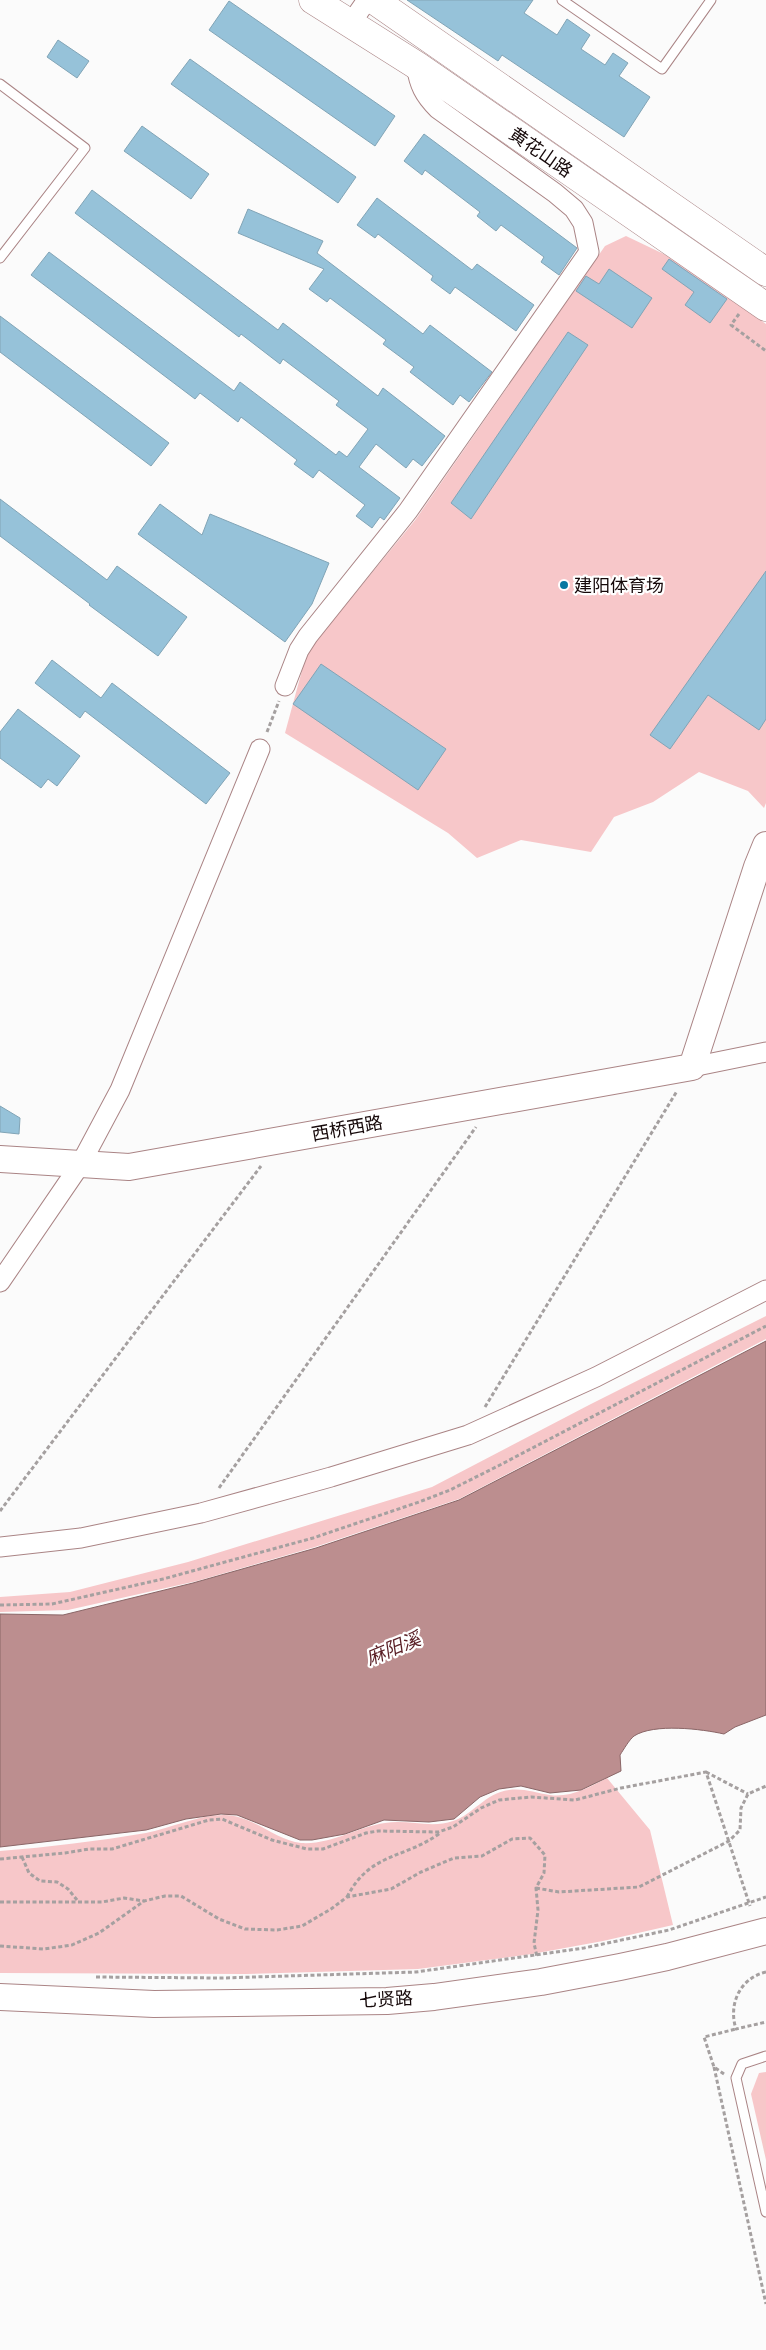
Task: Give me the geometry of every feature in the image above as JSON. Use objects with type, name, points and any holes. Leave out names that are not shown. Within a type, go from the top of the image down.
[{"type":"main road","name":"黄花山路","points":[[313,0],[416,65],[758,302]]},
{"type":"main road","name":"黄花山路","points":[[374,0],[766,272]]},
{"type":"main road","points":[[692,1067],[757,867],[766,845]]},
{"type":"main road","name":"西桥西路","points":[[0,1159],[129,1167],[692,1067]]},
{"type":"main road","name":"七贤路","points":[[0,1997],[154,2004],[387,2000],[478,1992],[541,1982],[667,1957],[766,1930]]},
{"type":"street","points":[[351,23],[367,0]]},
{"type":"street","points":[[285,686],[299,650],[308,636],[418,498],[589,252],[583,223],[574,209],[555,193],[438,109],[425,97],[420,85],[416,65]]},
{"type":"street","points":[[0,1282],[80,1165],[120,1090],[260,749]]},
{"type":"street","points":[[692,1067],[766,1052]]},
{"type":"street","points":[[0,1547],[81,1538],[202,1513],[468,1435],[596,1377],[766,1290]]},
{"type":"lane","points":[[562,0],[662,69],[711,0]]},
{"type":"lane","points":[[0,84],[85,148],[0,258]]},
{"type":"lane","points":[[766,2056],[742,2064],[737,2072],[736,2083],[766,2212]]},
{"type":"path","points":[[758,302],[731,326],[766,350]]},
{"type":"path","points":[[260,749],[285,686]]},
{"type":"path","points":[[468,1435],[692,1067]]},
{"type":"path","points":[[202,1513],[494,1102]]},
{"type":"path","points":[[0,1511],[281,1140]]},
{"type":"path","points":[[0,1605],[52,1604],[155,1581],[313,1538],[419,1502],[490,1470],[766,1326]]},
{"type":"path","points":[[0,1858],[65,1853],[89,1849],[112,1849],[209,1820],[222,1819],[272,1840],[307,1849],[323,1849],[366,1833],[378,1831],[438,1832],[453,1827],[481,1808],[499,1800],[531,1797],[575,1800],[621,1788],[706,1772],[748,1794]]},
{"type":"path","points":[[706,1772],[749,1904]]},
{"type":"path","points":[[536,1888],[559,1892],[640,1887],[728,1841],[740,1830],[741,1808],[748,1794],[766,1786]]},
{"type":"path","points":[[0,1902],[102,1902],[124,1898],[144,1901],[165,1896],[182,1896],[219,1919],[244,1929],[277,1930],[302,1926],[332,1910],[347,1897],[355,1882],[370,1868],[390,1856],[427,1842],[443,1830]]},
{"type":"path","points":[[347,1897],[391,1889],[421,1872],[454,1858],[482,1856],[512,1839],[530,1838],[545,1855],[544,1872],[536,1888],[538,1910],[534,1943],[541,1982]]},
{"type":"path","points":[[22,1856],[29,1874],[40,1881],[57,1882],[68,1889],[77,1901]]},
{"type":"path","points":[[87,1978],[222,1978],[416,1972],[537,1955],[669,1930],[766,1897]]},
{"type":"path","points":[[0,1946],[44,1949],[72,1945],[99,1933],[144,1901]]},
{"type":"path","points":[[736,2029],[734,2010],[738,1993],[752,1977],[766,1972]]},
{"type":"path","points":[[766,2022],[704,2037],[714,2067],[766,2304]]},
{"type":"path","points":[[714,2067],[736,2083]]},
{"type":"shaded area","name":"建阳体育场","points":[[626,236],[670,257],[766,324],[766,803],[764,808],[748,791],[699,772],[653,802],[614,817],[591,852],[521,840],[477,858],[448,833],[285,733],[307,652],[416,519],[605,246]]},
{"type":"shaded area","points":[[766,1316],[766,1339],[459,1499],[315,1547],[197,1581],[68,1610],[0,1612],[0,1597],[70,1592],[188,1562],[432,1487]]},
{"type":"shaded area","points":[[607,1778],[650,1830],[673,1925],[603,1941],[532,1954],[418,1969],[246,1974],[0,1973],[0,1851],[73,1844],[128,1836],[156,1831],[194,1819],[224,1815],[245,1819],[282,1838],[301,1843],[312,1843],[333,1839],[385,1823],[436,1824],[453,1821],[467,1814],[493,1795],[509,1790],[524,1790],[557,1796],[580,1791]]},
{"type":"shaded area","points":[[766,2072],[766,2160],[751,2094],[759,2073]]},
{"type":"water","name":"麻阳溪","points":[[766,1341],[766,1715],[735,1727],[724,1734],[678,1728],[643,1732],[632,1738],[620,1755],[621,1771],[581,1790],[550,1793],[521,1786],[499,1789],[480,1797],[454,1819],[429,1822],[384,1820],[345,1834],[312,1840],[300,1840],[237,1815],[221,1814],[186,1819],[146,1830],[0,1847],[0,1614],[63,1615],[193,1583],[316,1548],[459,1500]]},
{"type":"building","points":[[407,0],[533,0],[524,13],[557,35],[567,19],[590,35],[581,49],[605,65],[613,53],[628,63],[619,76],[650,97],[624,137],[502,55],[498,61]]},
{"type":"building","points":[[229,1],[395,116],[375,146],[209,30]]},
{"type":"building","points":[[58,40],[89,61],[77,78],[47,57]]},
{"type":"building","points":[[190,59],[356,177],[338,203],[171,84]]},
{"type":"building","points":[[142,126],[209,174],[191,199],[124,151]]},
{"type":"building","points":[[424,134],[577,248],[559,275],[541,262],[544,257],[501,225],[496,231],[477,216],[480,212],[425,170],[422,175],[404,161]]},
{"type":"building","points":[[92,190],[278,330],[283,323],[378,396],[383,388],[445,436],[422,466],[413,459],[406,468],[376,444],[359,467],[400,498],[384,520],[380,517],[372,528],[356,516],[365,505],[319,470],[313,478],[294,464],[297,460],[241,417],[238,422],[200,393],[195,399],[31,275],[49,252],[234,391],[240,382],[336,455],[339,451],[347,457],[368,429],[336,405],[339,401],[283,359],[280,364],[241,334],[239,337],[75,213]]},
{"type":"building","points":[[377,198],[472,270],[477,264],[534,305],[516,331],[455,287],[450,294],[431,280],[433,276],[378,234],[375,238],[357,225]]},
{"type":"building","points":[[248,209],[323,241],[317,253],[423,334],[430,325],[492,372],[469,402],[460,395],[453,405],[410,372],[414,367],[383,344],[386,340],[330,298],[327,302],[309,289],[324,269],[238,233]]},
{"type":"building","points":[[669,259],[727,299],[710,323],[685,305],[694,292],[662,269]]},
{"type":"building","points":[[609,269],[652,298],[632,328],[576,291],[586,276],[599,284]]},
{"type":"building","points":[[0,316],[169,443],[151,466],[0,352]]},
{"type":"building","points":[[568,332],[588,345],[471,519],[451,503]]},
{"type":"building","points":[[0,499],[107,580],[117,566],[187,617],[158,656],[0,536]]},
{"type":"building","points":[[160,504],[202,535],[210,514],[329,563],[312,604],[285,642],[138,534]]},
{"type":"building","points":[[766,571],[766,719],[759,730],[708,695],[670,749],[650,735]]},
{"type":"building","points":[[52,660],[101,698],[112,683],[230,773],[206,804],[85,711],[80,718],[35,683]]},
{"type":"building","points":[[321,664],[446,749],[418,790],[293,704]]},
{"type":"building","points":[[18,709],[80,756],[57,786],[48,779],[41,788],[0,758],[0,732]]},
{"type":"building","points":[[0,1106],[20,1118],[19,1134],[0,1132]]},
{"type":"place","name":"建阳体育场","points":[[564,585]]}]
